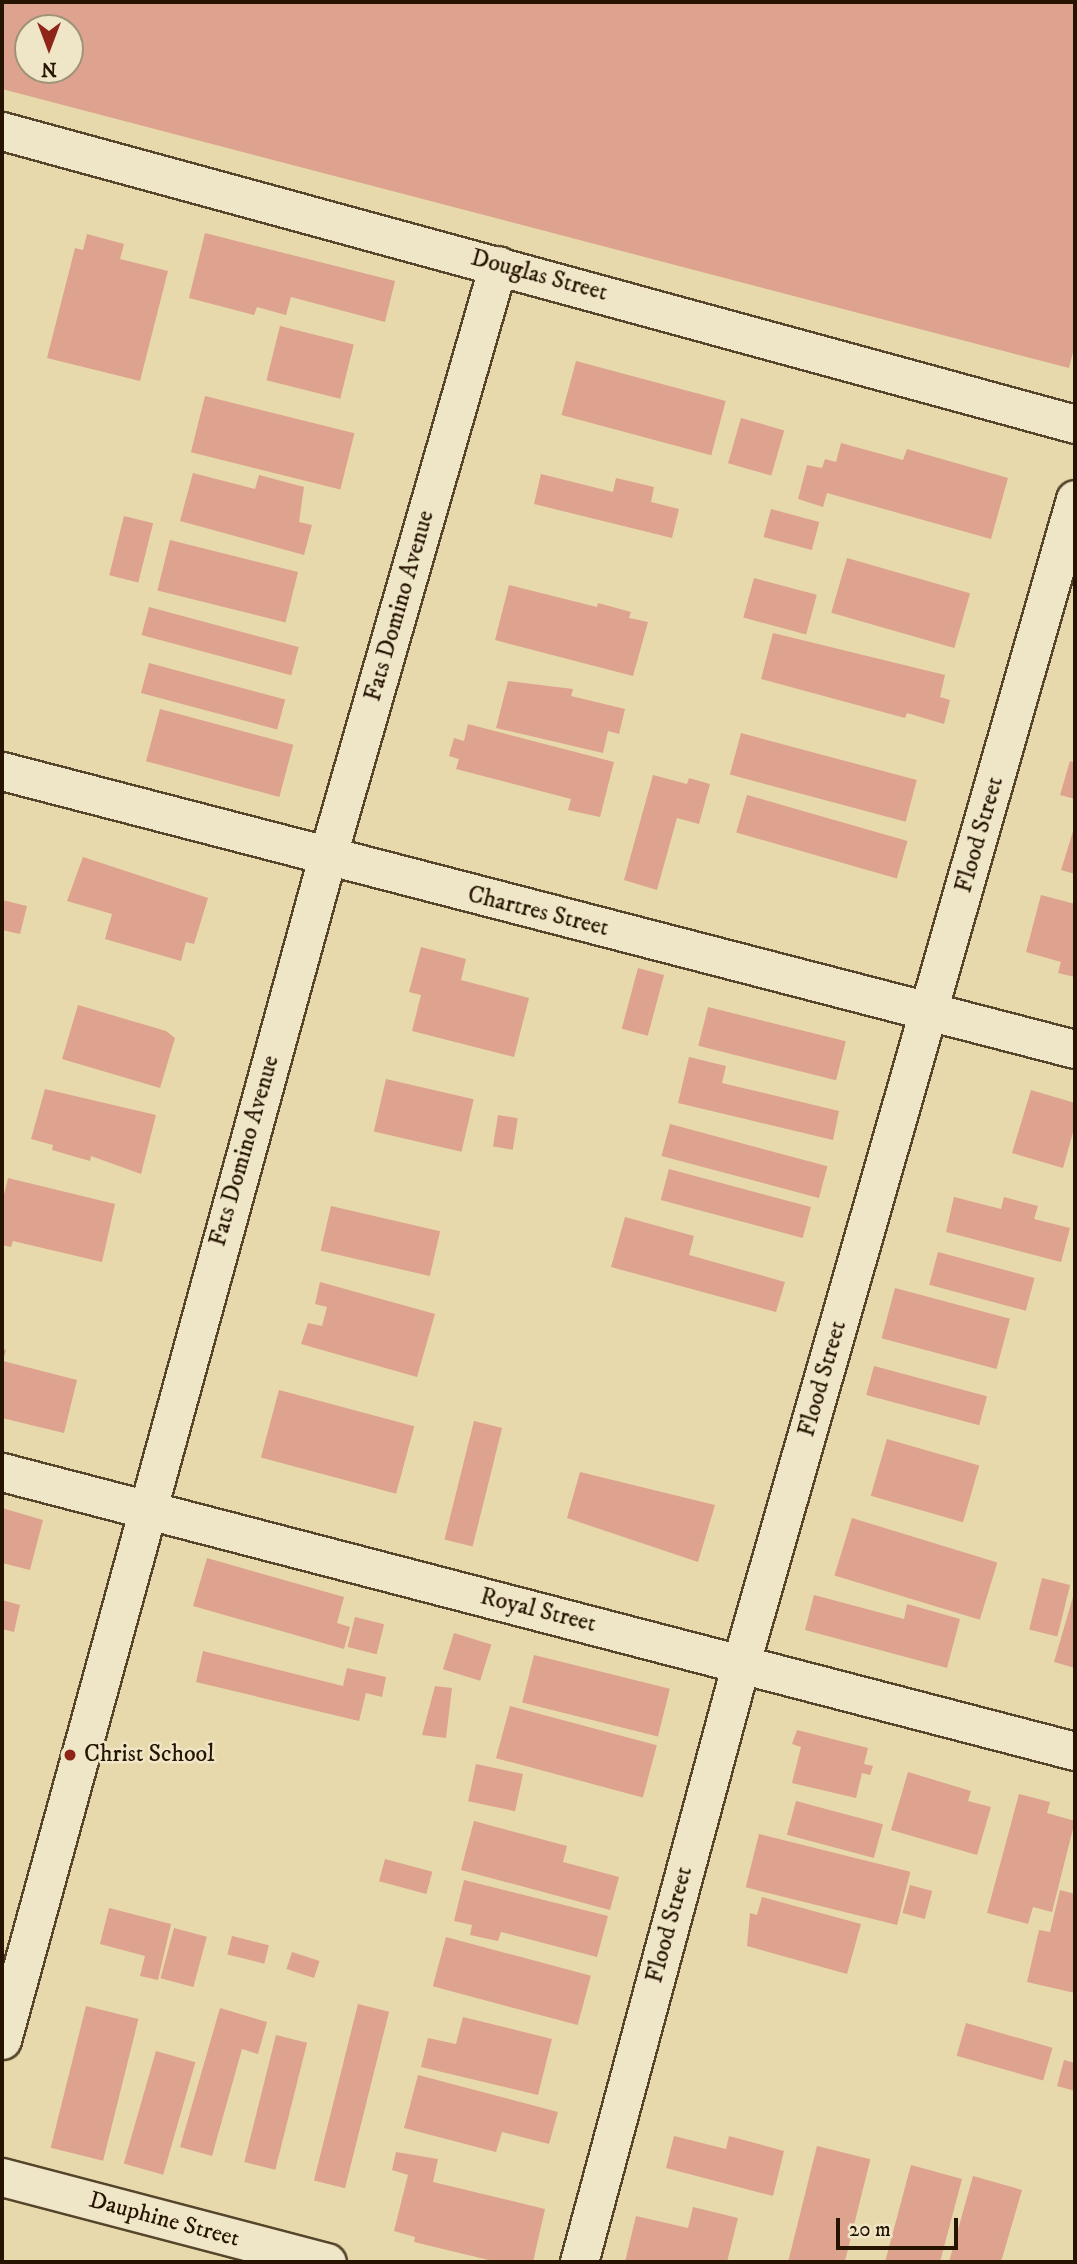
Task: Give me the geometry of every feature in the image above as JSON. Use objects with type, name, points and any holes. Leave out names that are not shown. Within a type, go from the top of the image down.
[{"type":"street","name":"Douglas Street","points":[[2,131],[1075,424]]},
{"type":"street","name":"Fats Domino Avenue","points":[[2,2040],[145,1511],[327,858],[498,265]]},
{"type":"street","name":"Flood Street","points":[[579,2262],[741,1663],[930,1012],[1075,499]]},
{"type":"street","name":"Chartres Street","points":[[2,771],[327,858],[1075,1049]]},
{"type":"street","name":"Royal Street","points":[[2,1472],[1075,1751]]},
{"type":"street","name":"Dauphine Street","points":[[2,2177],[327,2262]]},
{"type":"building","points":[[2,2],[1075,2],[1075,344],[1069,368],[2,89]]},
{"type":"building","points":[[205,233],[395,281],[385,322],[291,297],[286,315],[257,307],[254,315],[189,298]]},
{"type":"building","points":[[87,234],[124,244],[120,259],[168,271],[140,381],[47,358],[75,248],[83,250]]},
{"type":"building","points":[[280,326],[354,344],[340,399],[266,380]]},
{"type":"building","points":[[576,361],[726,401],[711,455],[562,415]]},
{"type":"building","points":[[205,396],[354,433],[340,490],[191,452]]},
{"type":"building","points":[[741,418],[784,430],[771,476],[728,463]]},
{"type":"building","points":[[841,443],[903,460],[907,449],[1008,478],[991,539],[827,493],[823,507],[798,499],[807,465],[822,468],[825,459],[836,462]]},
{"type":"building","points":[[193,473],[255,489],[259,475],[304,487],[299,522],[312,525],[304,555],[180,521]]},
{"type":"building","points":[[541,474],[613,492],[616,478],[654,487],[651,502],[679,509],[672,538],[534,504]]},
{"type":"building","points":[[771,509],[819,522],[812,550],[763,537]]},
{"type":"building","points":[[124,516],[153,523],[138,582],[109,575]]},
{"type":"building","points":[[170,540],[298,572],[285,622],[157,590]]},
{"type":"building","points":[[847,558],[970,593],[954,648],[831,613]]},
{"type":"building","points":[[754,578],[817,595],[806,634],[743,618]]},
{"type":"building","points":[[509,585],[597,607],[598,603],[631,612],[629,618],[648,622],[633,676],[495,640]]},
{"type":"building","points":[[149,607],[299,647],[291,675],[141,635]]},
{"type":"building","points":[[773,633],[945,675],[940,697],[950,700],[944,724],[907,713],[905,718],[761,679]]},
{"type":"building","points":[[149,663],[285,699],[277,729],[141,693]]},
{"type":"building","points":[[508,681],[573,689],[571,696],[625,709],[619,734],[608,731],[603,753],[496,728]]},
{"type":"building","points":[[160,709],[293,745],[279,797],[146,761]]},
{"type":"building","points":[[468,724],[614,762],[600,817],[568,810],[571,799],[456,769],[459,759],[449,756],[454,738],[464,741]]},
{"type":"building","points":[[741,733],[917,780],[906,822],[730,775]]},
{"type":"building","points":[[1070,761],[1075,763],[1075,799],[1060,795]]},
{"type":"building","points":[[653,775],[687,784],[689,778],[710,784],[699,824],[677,818],[657,890],[624,880]]},
{"type":"building","points":[[747,795],[908,841],[897,879],[736,832]]},
{"type":"building","points":[[1075,825],[1075,874],[1061,870]]},
{"type":"building","points":[[83,857],[208,898],[194,944],[186,942],[181,961],[105,939],[112,914],[67,901]]},
{"type":"building","points":[[1041,895],[1075,904],[1075,977],[1058,973],[1061,962],[1026,952]]},
{"type":"building","points":[[2,900],[27,906],[20,934],[2,930]]},
{"type":"building","points":[[421,947],[466,959],[461,980],[529,998],[514,1057],[412,1031],[421,995],[409,992]]},
{"type":"building","points":[[638,968],[664,975],[648,1036],[622,1029]]},
{"type":"building","points":[[78,1005],[166,1031],[175,1038],[160,1088],[62,1059]]},
{"type":"building","points":[[708,1007],[846,1041],[836,1080],[698,1046]]},
{"type":"building","points":[[689,1057],[726,1066],[722,1083],[839,1111],[833,1140],[678,1103]]},
{"type":"building","points":[[386,1079],[474,1099],[462,1152],[374,1132]]},
{"type":"building","points":[[45,1089],[156,1115],[141,1174],[91,1156],[90,1161],[52,1150],[53,1145],[31,1139]]},
{"type":"building","points":[[1031,1090],[1075,1103],[1075,1125],[1063,1168],[1012,1153]]},
{"type":"building","points":[[498,1115],[518,1118],[513,1150],[493,1147]]},
{"type":"building","points":[[670,1124],[827,1166],[819,1198],[661,1156]]},
{"type":"building","points":[[669,1169],[811,1207],[803,1238],[661,1200]]},
{"type":"building","points":[[8,1178],[115,1204],[102,1262],[13,1241],[11,1247],[2,1245],[2,1203]]},
{"type":"building","points":[[954,1197],[1001,1209],[1004,1197],[1038,1206],[1034,1219],[1070,1228],[1061,1262],[946,1232]]},
{"type":"building","points":[[331,1206],[440,1231],[430,1276],[321,1251]]},
{"type":"building","points":[[625,1217],[694,1236],[689,1255],[785,1282],[776,1312],[611,1267]]},
{"type":"building","points":[[938,1252],[1035,1278],[1026,1311],[929,1285]]},
{"type":"building","points":[[320,1282],[435,1314],[417,1377],[301,1344],[308,1323],[322,1326],[327,1307],[315,1304]]},
{"type":"building","points":[[895,1288],[1010,1319],[996,1369],[882,1338]]},
{"type":"building","points":[[2,1349],[6,1350],[3,1361],[77,1380],[64,1433],[2,1418]]},
{"type":"building","points":[[874,1366],[987,1396],[979,1425],[866,1395]]},
{"type":"building","points":[[279,1390],[414,1426],[396,1494],[261,1458]]},
{"type":"building","points":[[474,1421],[502,1428],[473,1546],[444,1539]]},
{"type":"building","points":[[887,1439],[979,1465],[963,1522],[871,1496]]},
{"type":"building","points":[[580,1472],[715,1505],[698,1562],[567,1518]]},
{"type":"building","points":[[2,1508],[43,1520],[30,1570],[2,1563]]},
{"type":"building","points":[[852,1518],[997,1562],[980,1620],[834,1575]]},
{"type":"building","points":[[207,1558],[344,1597],[337,1623],[350,1627],[344,1649],[193,1606]]},
{"type":"building","points":[[1042,1578],[1070,1585],[1057,1636],[1029,1629]]},
{"type":"building","points":[[1075,1590],[1075,1668],[1054,1662]]},
{"type":"building","points":[[814,1595],[904,1619],[907,1604],[960,1619],[947,1668],[805,1630]]},
{"type":"building","points":[[2,1600],[20,1605],[14,1632],[2,1629]]},
{"type":"building","points":[[355,1617],[384,1624],[377,1654],[348,1647]]},
{"type":"building","points":[[454,1633],[491,1644],[480,1681],[443,1669]]},
{"type":"building","points":[[203,1651],[343,1686],[347,1668],[386,1677],[382,1697],[366,1693],[359,1721],[196,1682]]},
{"type":"building","points":[[534,1655],[670,1689],[658,1736],[522,1703]]},
{"type":"building","points":[[435,1686],[452,1688],[446,1738],[422,1735]]},
{"type":"building","points":[[510,1706],[657,1745],[643,1798],[496,1758]]},
{"type":"building","points":[[797,1730],[868,1748],[864,1764],[873,1766],[870,1775],[862,1773],[856,1798],[792,1783],[801,1747],[792,1744]]},
{"type":"building","points":[[476,1764],[523,1774],[515,1811],[468,1801]]},
{"type":"building","points":[[908,1772],[971,1791],[968,1801],[991,1807],[977,1855],[891,1830]]},
{"type":"building","points":[[1019,1794],[1050,1802],[1047,1813],[1075,1821],[1052,1912],[1033,1907],[1028,1924],[987,1913]]},
{"type":"building","points":[[796,1801],[883,1824],[874,1858],[787,1835]]},
{"type":"building","points":[[474,1821],[567,1846],[563,1862],[619,1877],[610,1910],[461,1870]]},
{"type":"building","points":[[759,1834],[910,1872],[897,1925],[746,1887]]},
{"type":"building","points":[[385,1859],[432,1872],[426,1894],[379,1881]]},
{"type":"building","points":[[464,1880],[608,1916],[597,1957],[501,1932],[498,1941],[470,1935],[472,1925],[454,1921]]},
{"type":"building","points":[[910,1885],[932,1891],[925,1919],[902,1913]]},
{"type":"building","points":[[1060,1890],[1075,1894],[1075,1993],[1027,1982],[1039,1930],[1050,1932]]},
{"type":"building","points":[[762,1897],[861,1924],[847,1974],[747,1946],[750,1913],[757,1915]]},
{"type":"building","points":[[109,1908],[171,1924],[158,1980],[140,1976],[145,1956],[100,1944]]},
{"type":"building","points":[[174,1928],[207,1937],[193,1987],[161,1978]]},
{"type":"building","points":[[232,1936],[269,1945],[264,1964],[227,1954]]},
{"type":"building","points":[[446,1937],[591,1976],[578,2025],[433,1986]]},
{"type":"building","points":[[292,1952],[320,1961],[314,1978],[286,1969]]},
{"type":"building","points":[[358,2004],[389,2012],[345,2188],[314,2181]]},
{"type":"building","points":[[86,2006],[138,2019],[103,2161],[51,2148]]},
{"type":"building","points":[[220,2008],[267,2022],[258,2054],[242,2049],[212,2156],[180,2147]]},
{"type":"building","points":[[463,2017],[552,2039],[538,2095],[421,2067],[428,2038],[456,2044]]},
{"type":"building","points":[[966,2023],[1053,2048],[1043,2080],[957,2056]]},
{"type":"building","points":[[276,2035],[307,2043],[275,2170],[244,2162]]},
{"type":"building","points":[[156,2051],[195,2062],[163,2175],[124,2163]]},
{"type":"building","points":[[1064,2060],[1075,2063],[1075,2091],[1057,2086]]},
{"type":"building","points":[[418,2075],[558,2112],[549,2144],[502,2132],[496,2152],[404,2128]]},
{"type":"building","points":[[674,2136],[726,2149],[729,2136],[784,2151],[773,2196],[666,2168]]},
{"type":"building","points":[[817,2146],[870,2159],[845,2262],[788,2262]]},
{"type":"building","points":[[396,2152],[438,2159],[433,2182],[545,2209],[533,2262],[497,2262],[414,2242],[415,2237],[394,2231],[408,2175],[392,2170]]},
{"type":"building","points":[[911,2165],[962,2179],[940,2262],[885,2262]]},
{"type":"building","points":[[973,2176],[1022,2190],[1001,2262],[949,2262]]},
{"type":"building","points":[[693,2207],[738,2218],[727,2262],[625,2262],[636,2216],[688,2228]]},
{"type":"place","name":"Christ School","points":[[70,1755]]}]
